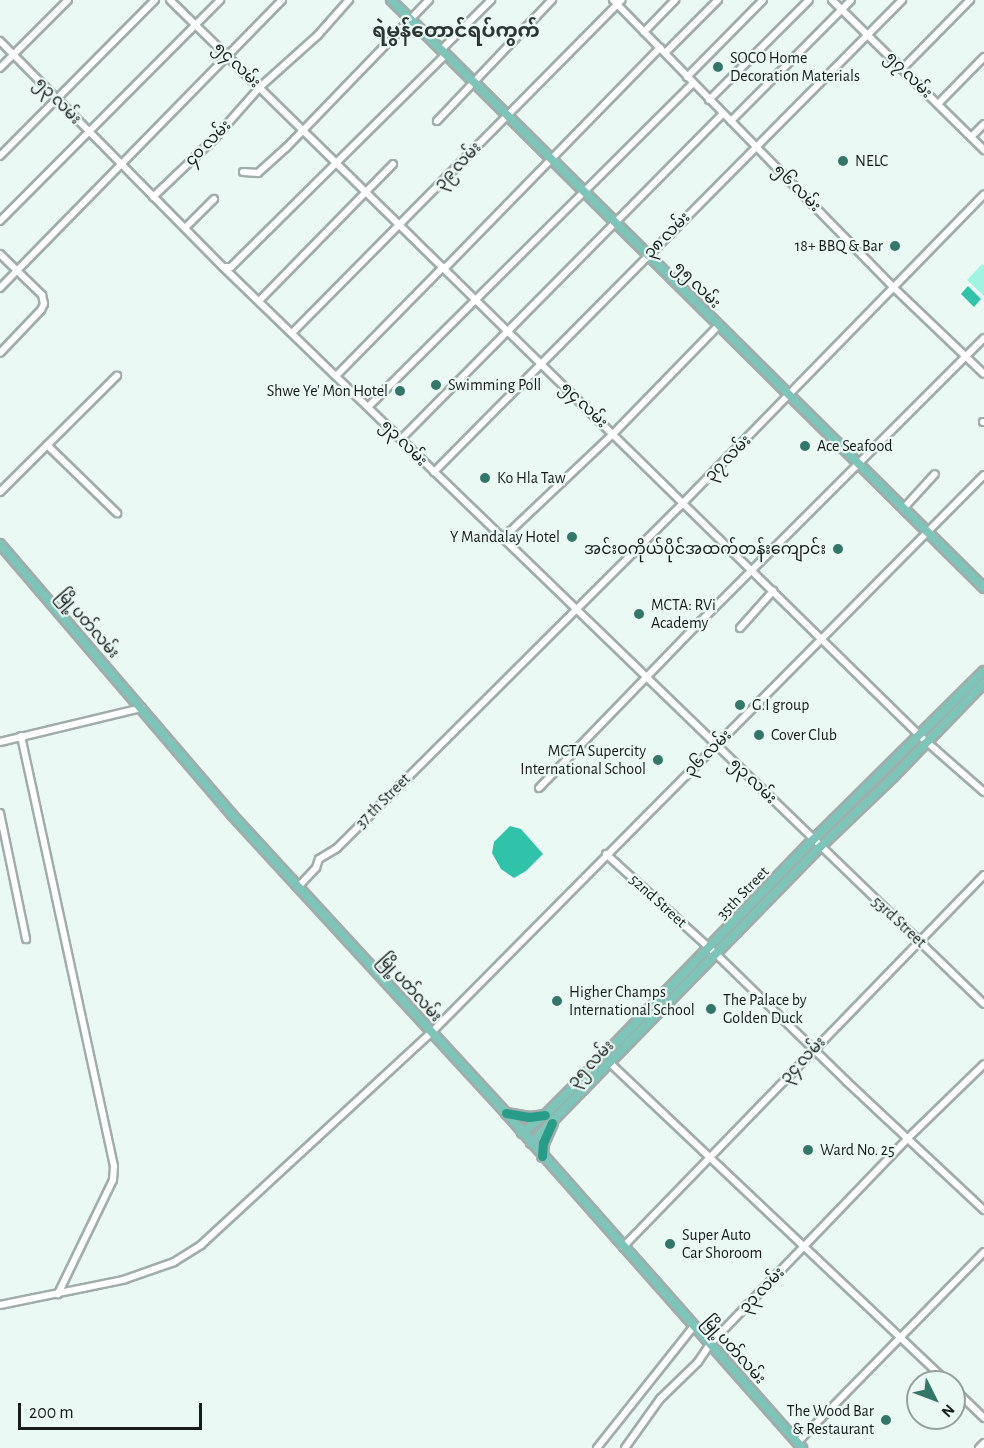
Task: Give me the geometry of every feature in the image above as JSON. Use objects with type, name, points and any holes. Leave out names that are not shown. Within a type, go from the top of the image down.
[{"type":"highway","points":[[506,1113],[529,1117],[545,1115]]},
{"type":"highway","points":[[542,1156],[543,1143],[552,1123]]},
{"type":"main road","name":"၅၅ လမ်း","points":[[391,0],[984,588]]},
{"type":"main road","name":"မြို့ပတ်လမ်း","points":[[0,544],[143,708],[233,816],[506,1113],[799,1445]]},
{"type":"main road","name":"35th Street","points":[[522,1133],[545,1115],[713,951],[813,840],[984,671]]},
{"type":"main road","points":[[820,847],[928,742],[984,683]]},
{"type":"main road","name":"၃၅ လမ်း","points":[[531,1143],[611,1064],[713,951],[820,847]]},
{"type":"main road","points":[[584,1076],[592,1084]]},
{"type":"street","points":[[0,68],[68,0]]},
{"type":"street","points":[[0,156],[54,98],[156,0]]},
{"type":"street","name":"၅၄ လမ်း","points":[[170,0],[920,736],[984,792]]},
{"type":"street","points":[[0,221],[220,0]]},
{"type":"street","points":[[0,288],[282,0]]},
{"type":"street","name":"၄၀ လမ်း","points":[[153,197],[214,139],[260,87],[318,35],[349,0]]},
{"type":"street","points":[[243,172],[258,173],[429,0]]},
{"type":"street","points":[[223,267],[231,267],[336,162],[490,0]]},
{"type":"street","points":[[437,122],[552,0]]},
{"type":"street","points":[[644,32],[675,0]]},
{"type":"street","points":[[336,376],[551,158],[718,0]]},
{"type":"street","points":[[687,77],[763,0]]},
{"type":"street","points":[[709,100],[809,0]]},
{"type":"street","name":"၅၇ လမ်း","points":[[832,0],[984,150]]},
{"type":"street","points":[[731,121],[851,0]]},
{"type":"street","name":"၃၈ လမ်း","points":[[434,472],[902,0]]},
{"type":"street","points":[[902,69],[970,0]]},
{"type":"street","name":"၅၆ လမ်း","points":[[617,1],[709,100],[894,288],[984,374]]},
{"type":"street","name":"၃၉ လမ်း","points":[[293,332],[401,225],[617,1]]},
{"type":"street","name":"၅၃ လမ်း","points":[[0,41],[223,267],[293,332],[813,840]]},
{"type":"street","points":[[938,104],[984,57]]},
{"type":"street","points":[[368,407],[693,83]]},
{"type":"street","points":[[401,440],[723,114]]},
{"type":"street","points":[[971,137],[984,124]]},
{"type":"street","points":[[260,300],[393,164]]},
{"type":"street","name":"၃၇ လမ်း","points":[[468,716],[789,397],[984,195]]},
{"type":"street","points":[[185,228],[214,199]]},
{"type":"street","points":[[0,209],[6,215]]},
{"type":"street","points":[[0,254],[42,295],[44,304],[0,353]]},
{"type":"street","points":[[503,538],[613,434],[718,326]]},
{"type":"street","points":[[539,788],[752,570],[984,338]]},
{"type":"street","points":[[0,492],[117,376]]},
{"type":"street","points":[[47,445],[117,513]]},
{"type":"street","points":[[903,509],[935,474]]},
{"type":"street","name":"၃၆ လမ်း","points":[[0,1305],[132,1277],[185,1256],[220,1228],[410,1049],[432,1032],[984,475]]},
{"type":"street","points":[[740,628],[773,591]]},
{"type":"street","points":[[0,742],[143,708]]},
{"type":"street","name":"37 th Street","points":[[299,886],[316,867],[319,859],[337,848],[468,716]]},
{"type":"street","points":[[21,736],[114,1166],[113,1180],[58,1294]]},
{"type":"street","points":[[0,813],[26,939]]},
{"type":"street","name":"53rd Street","points":[[813,840],[984,1004]]},
{"type":"street","name":"52nd Street","points":[[606,854],[713,951],[907,1139],[984,1210]]},
{"type":"street","name":"၃၄ လမ်း","points":[[623,1247],[984,875]]},
{"type":"street","points":[[611,1064],[934,1370]]},
{"type":"street","name":"၃၃ လမ်း","points":[[625,1448],[660,1399],[698,1362],[710,1344],[907,1139],[984,1064]]},
{"type":"street","points":[[799,1445],[899,1336],[984,1252]]},
{"type":"street","points":[[597,1448],[694,1326]]},
{"type":"street","points":[[966,1401],[984,1418]]},
{"type":"street","points":[[979,1448],[984,1443]]},
{"type":"shaded area","points":[[982,264],[984,265],[984,296],[967,280]]},
{"type":"shaded area","points":[[968,286],[981,299],[974,307],[961,294]]},
{"type":"shaded area","points":[[510,826],[521,829],[543,854],[526,871],[514,878],[501,869],[492,853],[494,842]]},
{"type":"place","name":"SOCO Home Decoration Materials","points":[[718,67]]},
{"type":"place","name":"NELC","points":[[843,161]]},
{"type":"place","name":"18+ BBQ & Bar","points":[[895,246]]},
{"type":"place","name":"Swimming Poll","points":[[436,385]]},
{"type":"place","name":"Shwe Ye' Mon Hotel","points":[[400,391]]},
{"type":"place","name":"Ace Seafood","points":[[805,446]]},
{"type":"place","name":"Ko Hla Taw","points":[[485,478]]},
{"type":"place","name":"Y Mandalay Hotel","points":[[572,537]]},
{"type":"place","name":"အင်းဝကိုယ်ပိုင်အထက်တန်းကျောင်း","points":[[838,549]]},
{"type":"place","name":"MCTA: RVi Academy","points":[[639,614]]},
{"type":"place","name":"G.I group","points":[[740,705]]},
{"type":"place","name":"Cover Club","points":[[759,735]]},
{"type":"place","name":"MCTA Supercity International School","points":[[658,760]]},
{"type":"place","name":"Higher Champs International School","points":[[557,1001]]},
{"type":"place","name":"The Palace by Golden Duck","points":[[711,1009]]},
{"type":"place","name":"Ward No. 25","points":[[808,1150]]},
{"type":"place","name":"Super Auto Car Shoroom","points":[[670,1244]]},
{"type":"place","name":"The Wood Bar & Restaurant","points":[[886,1420]]},
{"type":"district","name":"ရဲမွန်တောင်ရပ်ကွက်","points":[[456,31]]}]
